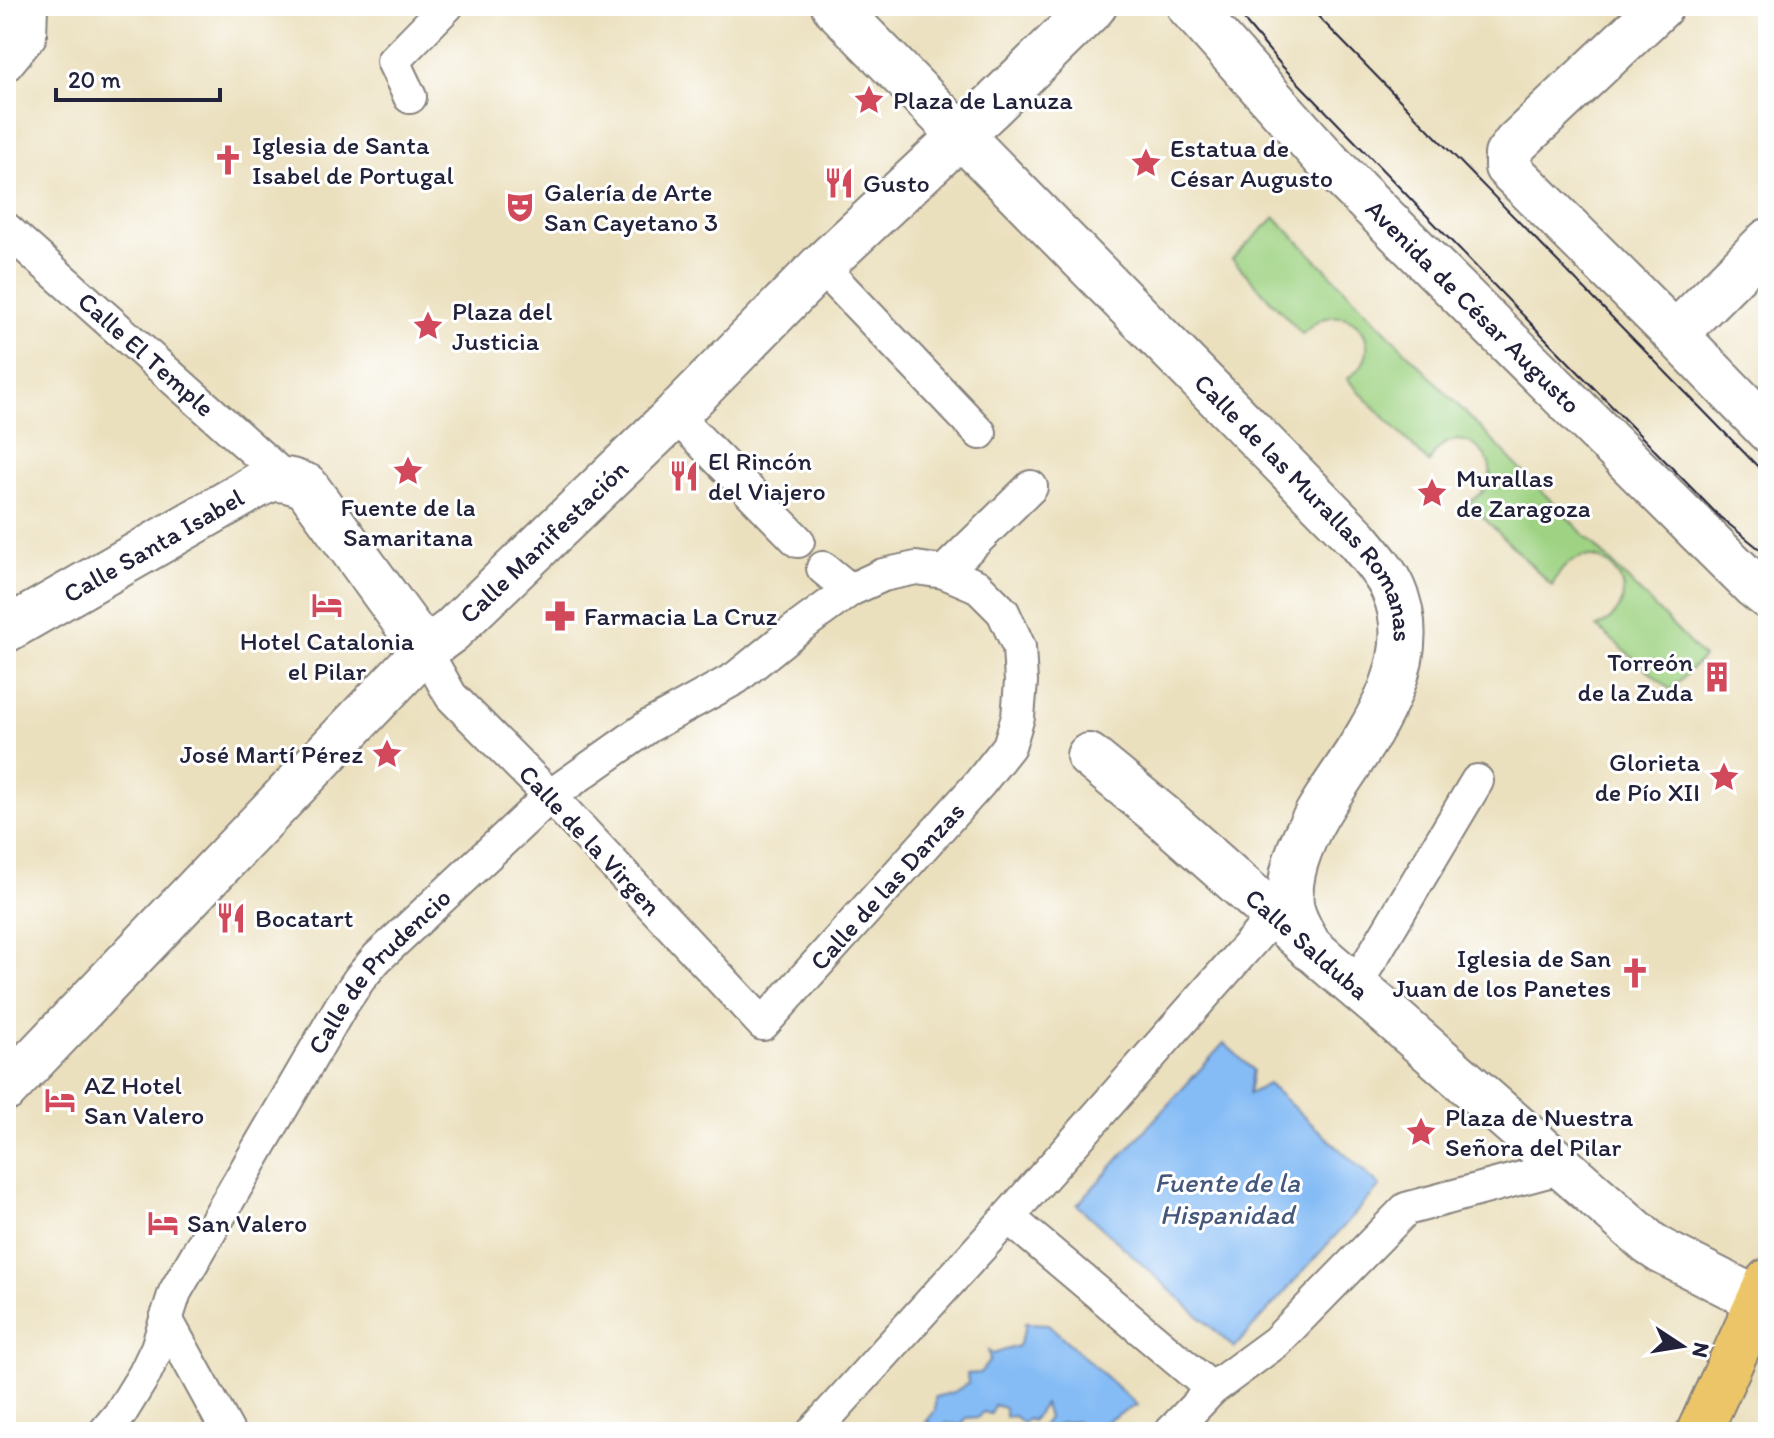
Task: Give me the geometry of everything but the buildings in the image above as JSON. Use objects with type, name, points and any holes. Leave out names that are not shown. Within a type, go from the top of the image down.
[{"type":"main road","points":[[1699,1432],[1763,1291]]},
{"type":"street","points":[[410,97],[393,61],[447,6]]},
{"type":"street","points":[[834,6],[961,135]]},
{"type":"street","name":"Calle Manifestación","points":[[6,1089],[425,650],[451,631],[675,415],[821,266],[1094,6]]},
{"type":"street","name":"Avenida de César Augusto","points":[[1189,6],[1330,164],[1768,597]]},
{"type":"street","points":[[1661,6],[1520,141],[1507,167],[1768,430]]},
{"type":"street","points":[[6,65],[31,21]]},
{"type":"street","name":"Calle de las Murallas Romanas","points":[[961,135],[1347,528],[1374,559],[1392,588],[1399,608],[1402,637],[1398,668],[1388,700],[1315,816],[1301,845],[1283,906]]},
{"type":"street","name":"Calle El Temple","points":[[6,229],[296,482]]},
{"type":"street","points":[[1675,334],[1768,241]]},
{"type":"street","points":[[821,266],[980,433]]},
{"type":"street","points":[[675,415],[798,541]]},
{"type":"street","name":"Calle Santa Isabel","points":[[6,630],[264,480],[296,482]]},
{"type":"street","points":[[296,482],[425,650]]},
{"type":"street","points":[[944,572],[1031,487]]},
{"type":"street","points":[[823,568],[850,590]]},
{"type":"street","name":"Calle de Prudencio","points":[[105,1432],[144,1375],[157,1348],[175,1292],[341,1006],[377,958],[550,796],[649,726],[736,678],[850,590],[883,575],[916,568],[944,572]]},
{"type":"street","name":"Calle de las Danzas","points":[[763,1024],[979,784],[1009,746],[1018,717],[1021,682],[1019,647],[1003,612],[977,586],[944,572]]},
{"type":"street","name":"Calle de la Virgen","points":[[425,650],[451,696],[550,796],[763,1024]]},
{"type":"street","name":"Calle Salduba","points":[[1089,756],[1162,816],[1283,906],[1311,949],[1649,1243],[1661,1251],[1763,1291]]},
{"type":"street","points":[[1355,986],[1477,781]]},
{"type":"street","points":[[813,1432],[1283,906]]},
{"type":"street","points":[[1171,1432],[1212,1389],[1276,1342],[1406,1209],[1563,1167]]},
{"type":"street","points":[[1008,1217],[1212,1389]]},
{"type":"street","points":[[166,1319],[228,1432]]},
{"type":"green space","points":[[1275,217],[1703,657],[1671,690],[1597,627],[1615,614],[1623,598],[1621,581],[1612,568],[1599,559],[1583,557],[1566,565],[1552,586],[1468,502],[1484,490],[1490,476],[1488,462],[1480,450],[1468,442],[1455,440],[1441,447],[1429,463],[1347,379],[1361,366],[1367,351],[1364,333],[1358,326],[1351,320],[1333,317],[1320,320],[1302,334],[1232,259]]},
{"type":"water","name":"Fuente de la Hispanidad","points":[[1224,1043],[1253,1070],[1249,1094],[1268,1084],[1380,1186],[1234,1348],[1077,1205]]},
{"type":"water","points":[[1025,1323],[1048,1324],[1137,1405],[1097,1426],[1078,1428],[1076,1421],[1060,1423],[1046,1432],[1042,1426],[1048,1418],[1044,1404],[1032,1421],[1028,1419],[1023,1423],[1014,1416],[1005,1417],[1005,1408],[994,1405],[991,1414],[983,1412],[979,1417],[966,1418],[962,1425],[946,1423],[940,1432],[933,1432],[934,1425],[926,1422],[935,1411],[935,1397],[954,1392],[968,1383],[967,1374],[980,1373],[990,1360],[988,1351],[993,1354],[1018,1346]]},
{"type":"tram line","points":[[1235,6],[1283,67],[1545,338],[1720,517],[1768,556]]},
{"type":"tram line","points":[[1308,6],[1768,477]]},
{"type":"place","name":"Plaza de Lanuza","points":[[869,100]]},
{"type":"place","name":"Iglesia de Santa Isabel de Portugal","points":[[228,160]]},
{"type":"place","name":"Estatua de César Augusto","points":[[1146,163]]},
{"type":"place","name":"Gusto","points":[[839,183]]},
{"type":"place","name":"Galería de Arte San Cayetano 3","points":[[520,207]]},
{"type":"place","name":"Plaza del Justicia","points":[[428,326]]},
{"type":"place","name":"Fuente de la Samaritana","points":[[408,471]]},
{"type":"place","name":"El Rincón del Viajero","points":[[684,476]]},
{"type":"place","name":"Murallas de Zaragoza","points":[[1432,493]]},
{"type":"place","name":"Hotel Catalonia el Pilar","points":[[327,605]]},
{"type":"place","name":"Farmacia La Cruz","points":[[560,616]]},
{"type":"place","name":"Torreón de la Zuda","points":[[1717,677]]},
{"type":"place","name":"José Martí Pérez","points":[[387,754]]},
{"type":"place","name":"Glorieta de Pío XII","points":[[1724,777]]},
{"type":"place","name":"Bocatart","points":[[231,918]]},
{"type":"place","name":"Iglesia de San Juan de los Panetes","points":[[1635,973]]},
{"type":"place","name":"AZ Hotel San Valero","points":[[60,1100]]},
{"type":"place","name":"Plaza de Nuestra Señora del Pilar","points":[[1421,1132]]},
{"type":"place","name":"San Valero","points":[[163,1223]]}]
